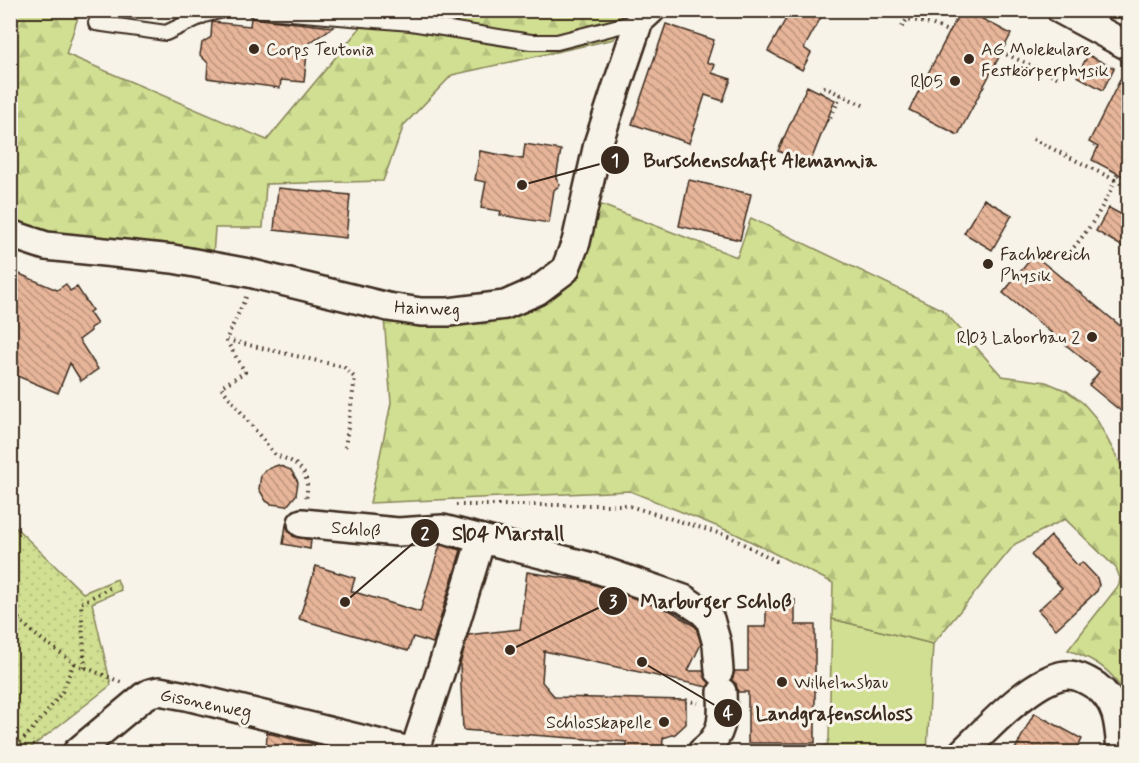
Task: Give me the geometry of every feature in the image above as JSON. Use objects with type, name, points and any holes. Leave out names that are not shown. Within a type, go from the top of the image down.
[{"type":"street","points":[[1061,10],[1128,46]]},
{"type":"street","name":"Hainweg","points":[[10,234],[46,246],[173,259],[257,275],[388,307],[421,312],[449,312],[505,305],[537,291],[565,270],[576,242],[598,144],[645,16]]},
{"type":"street","name":"Schloß","points":[[302,523],[398,532],[443,530],[588,566],[684,599],[710,619],[717,644],[722,722],[720,732],[702,753]]},
{"type":"street","points":[[363,745],[414,753],[481,540]]},
{"type":"street","points":[[963,753],[1004,712],[1027,694],[1052,679],[1069,675],[1089,682],[1113,704],[1119,724],[1120,753]]},
{"type":"street","name":"Gisonenweg","points":[[77,753],[143,697],[159,691],[284,720],[363,745]]},
{"type":"lane","points":[[96,23],[166,33],[204,15],[223,10]]},
{"type":"lane","points":[[255,10],[411,23],[531,42],[557,42],[645,16]]},
{"type":"path","points":[[903,27],[907,19],[931,24],[950,32]]},
{"type":"path","points":[[1001,52],[1059,78]]},
{"type":"path","points":[[820,92],[824,87],[865,106]]},
{"type":"path","points":[[827,120],[829,121],[841,95]]},
{"type":"path","points":[[1033,139],[1128,188]]},
{"type":"path","points":[[1066,256],[1096,215],[1118,173]]},
{"type":"path","points":[[226,340],[257,275]]},
{"type":"path","points":[[226,340],[344,366],[355,378],[345,448]]},
{"type":"path","points":[[226,340],[245,372],[221,387],[275,455],[289,459],[304,470],[307,493],[302,523]]},
{"type":"path","points":[[451,505],[626,505],[728,536],[778,562]]},
{"type":"path","points":[[85,668],[81,603],[112,586]]},
{"type":"path","points":[[10,610],[33,633],[74,663],[133,687],[143,697]]},
{"type":"path","points":[[12,753],[62,692],[74,663]]},
{"type":"green space","points":[[11,11],[80,11],[66,54],[267,140],[374,11],[624,11],[614,39],[452,75],[404,125],[383,181],[266,184],[263,228],[215,228],[213,256],[46,234],[11,220]]},
{"type":"green space","points":[[599,204],[737,257],[751,218],[943,310],[1002,376],[1046,382],[1067,391],[1083,403],[1096,418],[1128,478],[1128,694],[1098,664],[1068,650],[1119,585],[1120,578],[1116,568],[1065,519],[1015,544],[933,644],[832,619],[833,583],[736,534],[630,491],[370,503],[391,403],[384,318],[506,313],[587,245]]},
{"type":"green space","points":[[11,523],[83,593],[117,579],[121,590],[92,603],[111,685],[25,752],[11,752]]},
{"type":"green space","points":[[832,619],[933,644],[927,752],[811,752],[827,745],[829,739]]},
{"type":"building","points":[[791,10],[825,10],[804,48],[811,53],[802,70],[768,51]]},
{"type":"building","name":"R|05","points":[[961,10],[966,10],[1011,34],[958,135],[909,110]]},
{"type":"building","name":"Corps Teutonia","points":[[251,18],[333,27],[308,44],[304,82],[281,80],[280,88],[207,78],[208,63],[200,55],[202,43],[211,37],[212,22],[250,26]]},
{"type":"building","points":[[666,24],[714,40],[707,62],[715,65],[712,73],[731,79],[723,101],[705,95],[689,143],[632,124]]},
{"type":"building","points":[[1088,55],[1114,68],[1103,90],[1077,76]]},
{"type":"building","points":[[1128,64],[1128,179],[1092,160],[1098,147],[1089,142]]},
{"type":"building","points":[[807,86],[835,100],[810,163],[778,151]]},
{"type":"building","points":[[525,144],[561,150],[556,178],[560,185],[554,190],[549,223],[500,215],[501,211],[481,208],[486,182],[475,180],[480,151],[523,159]]},
{"type":"building","points":[[689,180],[751,194],[740,240],[679,226]]},
{"type":"building","points":[[278,188],[350,195],[346,238],[274,230]]},
{"type":"building","points":[[984,199],[1012,215],[992,250],[964,233]]},
{"type":"building","points":[[1109,208],[1128,218],[1128,250],[1096,231]]},
{"type":"building","name":"R|03 Laborbau 2","points":[[1034,255],[1128,332],[1128,342],[1119,353],[1128,361],[1128,417],[1089,385],[1099,372],[1003,293]]},
{"type":"building","points":[[10,270],[57,290],[66,284],[70,291],[77,287],[92,310],[89,312],[97,324],[79,340],[98,369],[81,381],[70,363],[58,393],[10,373]]},
{"type":"building","points":[[278,465],[291,470],[298,482],[296,495],[287,506],[266,501],[259,489],[261,475],[265,470]]},
{"type":"building","points":[[286,525],[293,536],[311,540],[310,549],[283,544]]},
{"type":"building","points":[[1051,536],[1078,566],[1082,562],[1097,578],[1099,585],[1097,591],[1056,629],[1038,610],[1062,588],[1031,555]]},
{"type":"building","points":[[440,545],[461,550],[433,643],[413,637],[408,651],[299,619],[316,566],[355,578],[351,591],[420,612]]},
{"type":"building","points":[[527,572],[584,581],[671,611],[696,627],[701,644],[688,671],[703,671],[710,683],[707,687],[544,651],[542,682],[555,697],[686,700],[686,724],[675,734],[663,738],[662,753],[626,753],[627,742],[463,730],[460,664],[468,635],[520,629]]},
{"type":"building","name":"Wilhelmsbau","points":[[766,600],[795,600],[795,625],[815,625],[815,743],[748,743],[748,692],[738,692],[736,684],[731,680],[735,671],[748,671],[748,627],[766,627]]},
{"type":"building","points":[[1034,713],[1082,739],[1075,753],[1013,753]]},
{"type":"building","points":[[267,733],[327,747],[327,753],[266,753]]},
{"type":"place","name":"Corps Teutonia","points":[[254,49]]},
{"type":"place","name":"AG Molekulare Festkörperphysik","points":[[969,59]]},
{"type":"place","name":"R|05","points":[[955,81]]},
{"type":"place","name":"Burschenschaft Alemannia","points":[[522,185]]},
{"type":"place","name":"Fachbereich Physik","points":[[988,264]]},
{"type":"place","name":"R|03 Laborbau 2","points":[[1092,337]]},
{"type":"place","name":"S|04 Marstall","points":[[345,602]]},
{"type":"place","name":"Marburger Schloß","points":[[510,650]]},
{"type":"place","name":"Landgrafenschloss","points":[[642,662]]},
{"type":"place","name":"Wilhelmsbau","points":[[782,682]]},
{"type":"place","name":"Schlosskapelle","points":[[664,722]]}]
